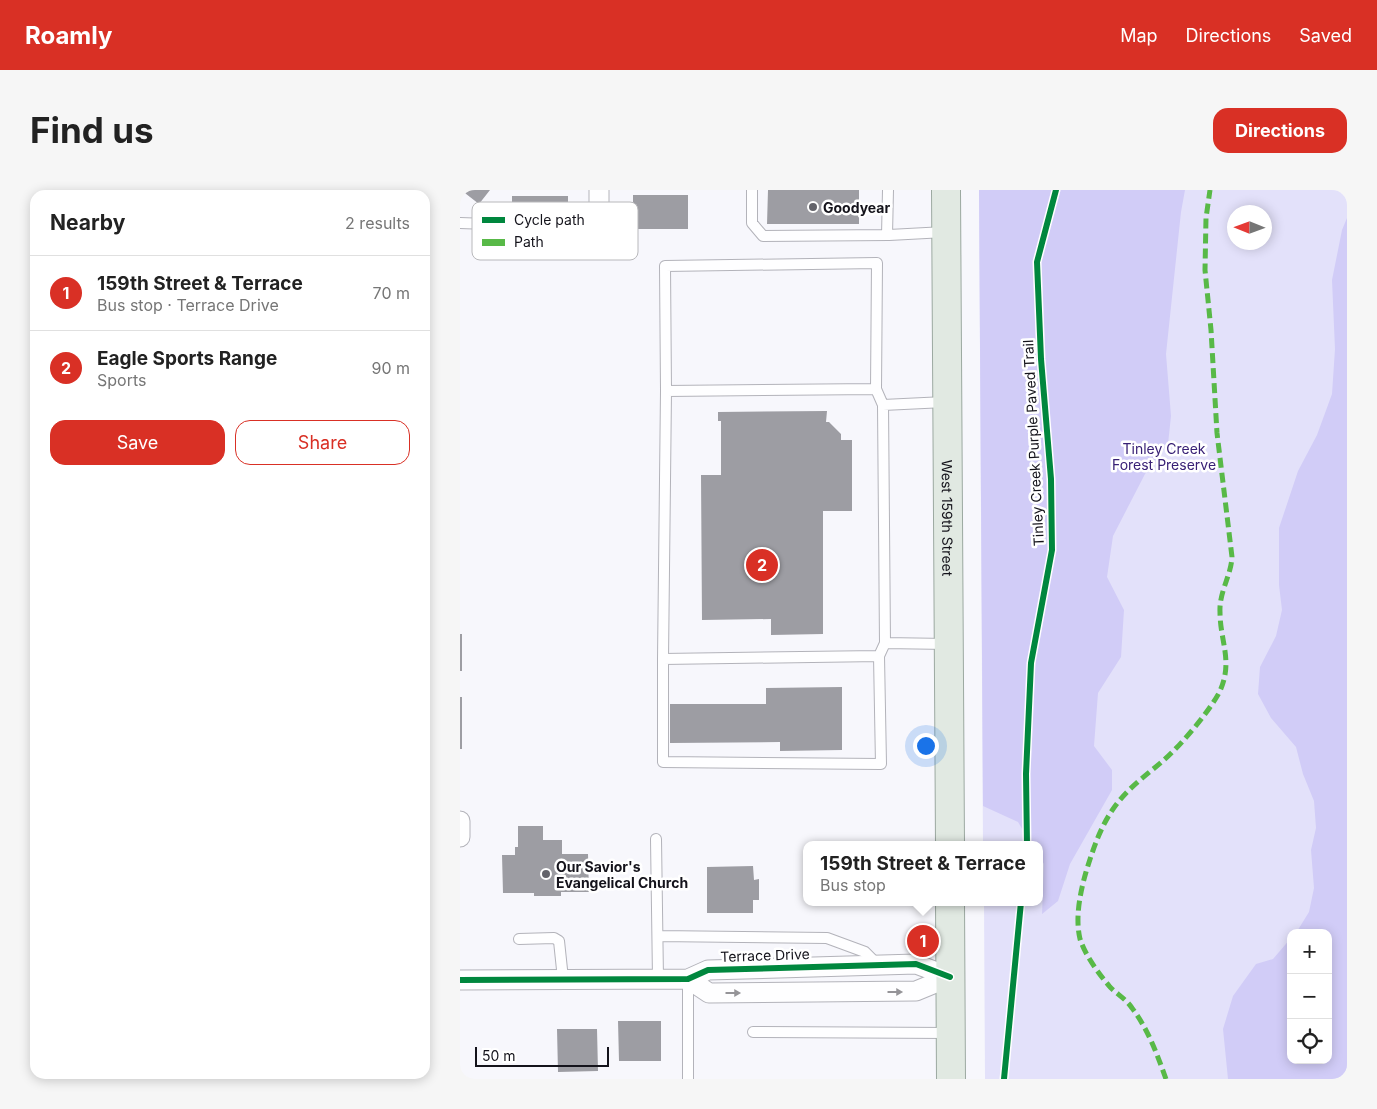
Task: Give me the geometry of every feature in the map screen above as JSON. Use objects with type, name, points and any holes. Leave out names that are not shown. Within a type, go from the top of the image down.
[{"type":"main road","name":"West 159th Street","points":[[946,190],[950,841]]},
{"type":"main road","points":[[950,906],[951,1079]]},
{"type":"street","points":[[460,822],[460,837]]},
{"type":"street","name":"Terrace Drive","points":[[460,980],[688,978],[708,970],[877,964],[916,964],[950,977]]},
{"type":"street","points":[[688,978],[709,993],[719,993],[916,991],[950,977]]},
{"type":"lane","points":[[752,190],[752,223],[763,236],[887,235],[946,232]]},
{"type":"lane","points":[[887,235],[888,190]]},
{"type":"lane","points":[[876,263],[876,389],[883,405],[885,643],[879,656],[881,764],[663,762],[666,391],[665,266],[876,263]]},
{"type":"lane","points":[[666,391],[876,389]]},
{"type":"lane","points":[[883,405],[947,402]]},
{"type":"lane","points":[[885,643],[948,644]]},
{"type":"lane","points":[[663,660],[879,656]]},
{"type":"lane","points":[[656,838],[658,979]]},
{"type":"lane","points":[[658,936],[826,938],[864,952],[877,964]]},
{"type":"lane","points":[[519,939],[554,938],[559,941],[563,979]]},
{"type":"lane","points":[[688,978],[688,1079]]},
{"type":"lane","points":[[753,1032],[951,1033]]},
{"type":"green space","name":"Tinley Creek Forest Preserve","points":[[979,190],[1347,190],[1347,1079],[985,1079],[984,906],[1043,906],[1043,841],[983,841]]},
{"type":"shaded area","points":[[979,190],[1185,190],[1166,354],[1171,416],[1168,444],[1145,474],[1113,536],[1107,577],[1124,610],[1121,657],[1098,693],[1094,746],[1112,770],[1112,790],[1070,864],[1058,901],[1042,914],[1043,841],[1030,841],[1018,822],[983,806]]},
{"type":"shaded area","points":[[1347,218],[1347,1079],[1228,1079],[1223,1029],[1233,996],[1256,964],[1273,959],[1287,943],[1287,1064],[1332,1064],[1332,929],[1298,929],[1309,912],[1314,888],[1311,850],[1316,828],[1314,801],[1303,774],[1296,747],[1271,718],[1258,694],[1260,667],[1276,636],[1282,610],[1279,585],[1279,528],[1298,471],[1317,435],[1332,394],[1335,349],[1332,280],[1342,230]]},
{"type":"building","points":[[461,190],[490,190],[481,202],[476,202]]},
{"type":"building","name":"Goodyear","points":[[768,190],[859,190],[859,224],[767,224]]},
{"type":"building","points":[[633,195],[688,195],[688,229],[638,229],[638,202],[633,202]]},
{"type":"building","points":[[512,196],[568,196],[568,202],[512,202]]},
{"type":"building","points":[[827,411],[826,422],[829,422],[841,434],[841,440],[852,440],[852,511],[823,511],[823,634],[771,635],[771,619],[702,620],[701,475],[721,475],[721,421],[718,421],[718,412]]},
{"type":"building","points":[[460,634],[462,634],[462,671],[460,671]]},
{"type":"building","points":[[842,687],[842,750],[780,751],[780,742],[670,743],[670,704],[766,704],[766,688]]},
{"type":"building","points":[[460,697],[462,697],[462,749],[460,749]]},
{"type":"building","name":"Our Savior's Evangelical Church","points":[[518,826],[543,826],[543,840],[562,840],[562,854],[588,854],[589,892],[561,892],[561,896],[534,896],[534,893],[503,893],[502,855],[515,855],[515,847],[518,847]]},
{"type":"building","points":[[753,866],[754,880],[759,879],[759,900],[753,900],[753,913],[707,913],[707,867]]},
{"type":"building","points":[[618,1021],[661,1021],[661,1061],[619,1061]]},
{"type":"building","points":[[557,1029],[597,1029],[598,1071],[558,1072]]},
{"type":"marked path","points":[[1166,1079],[1152,1042],[1138,1016],[1127,1002],[1110,987],[1085,951],[1080,939],[1078,914],[1086,872],[1095,844],[1108,817],[1124,795],[1171,754],[1194,728],[1219,693],[1223,682],[1226,662],[1220,605],[1232,557],[1217,433],[1211,330],[1205,270],[1206,218],[1210,190]]},
{"type":"cycle path","name":"Tinley Creek Purple Paved Trail","points":[[1027,841],[1026,774],[1031,663],[1052,550],[1051,479],[1041,359],[1037,262],[1056,190]]},
{"type":"cycle path","points":[[1004,1079],[1021,906]]},
{"type":"cycle path","points":[[460,980],[688,979],[708,970],[916,964],[950,977]]},
{"type":"place","name":"Goodyear","points":[[813,207]]},
{"type":"place","name":"Eagle Sports Range","points":[[762,565]]},
{"type":"place","name":"Our Savior's Evangelical Church","points":[[546,874]]},
{"type":"place","name":"159th Street & Terrace","points":[[923,941]]}]
